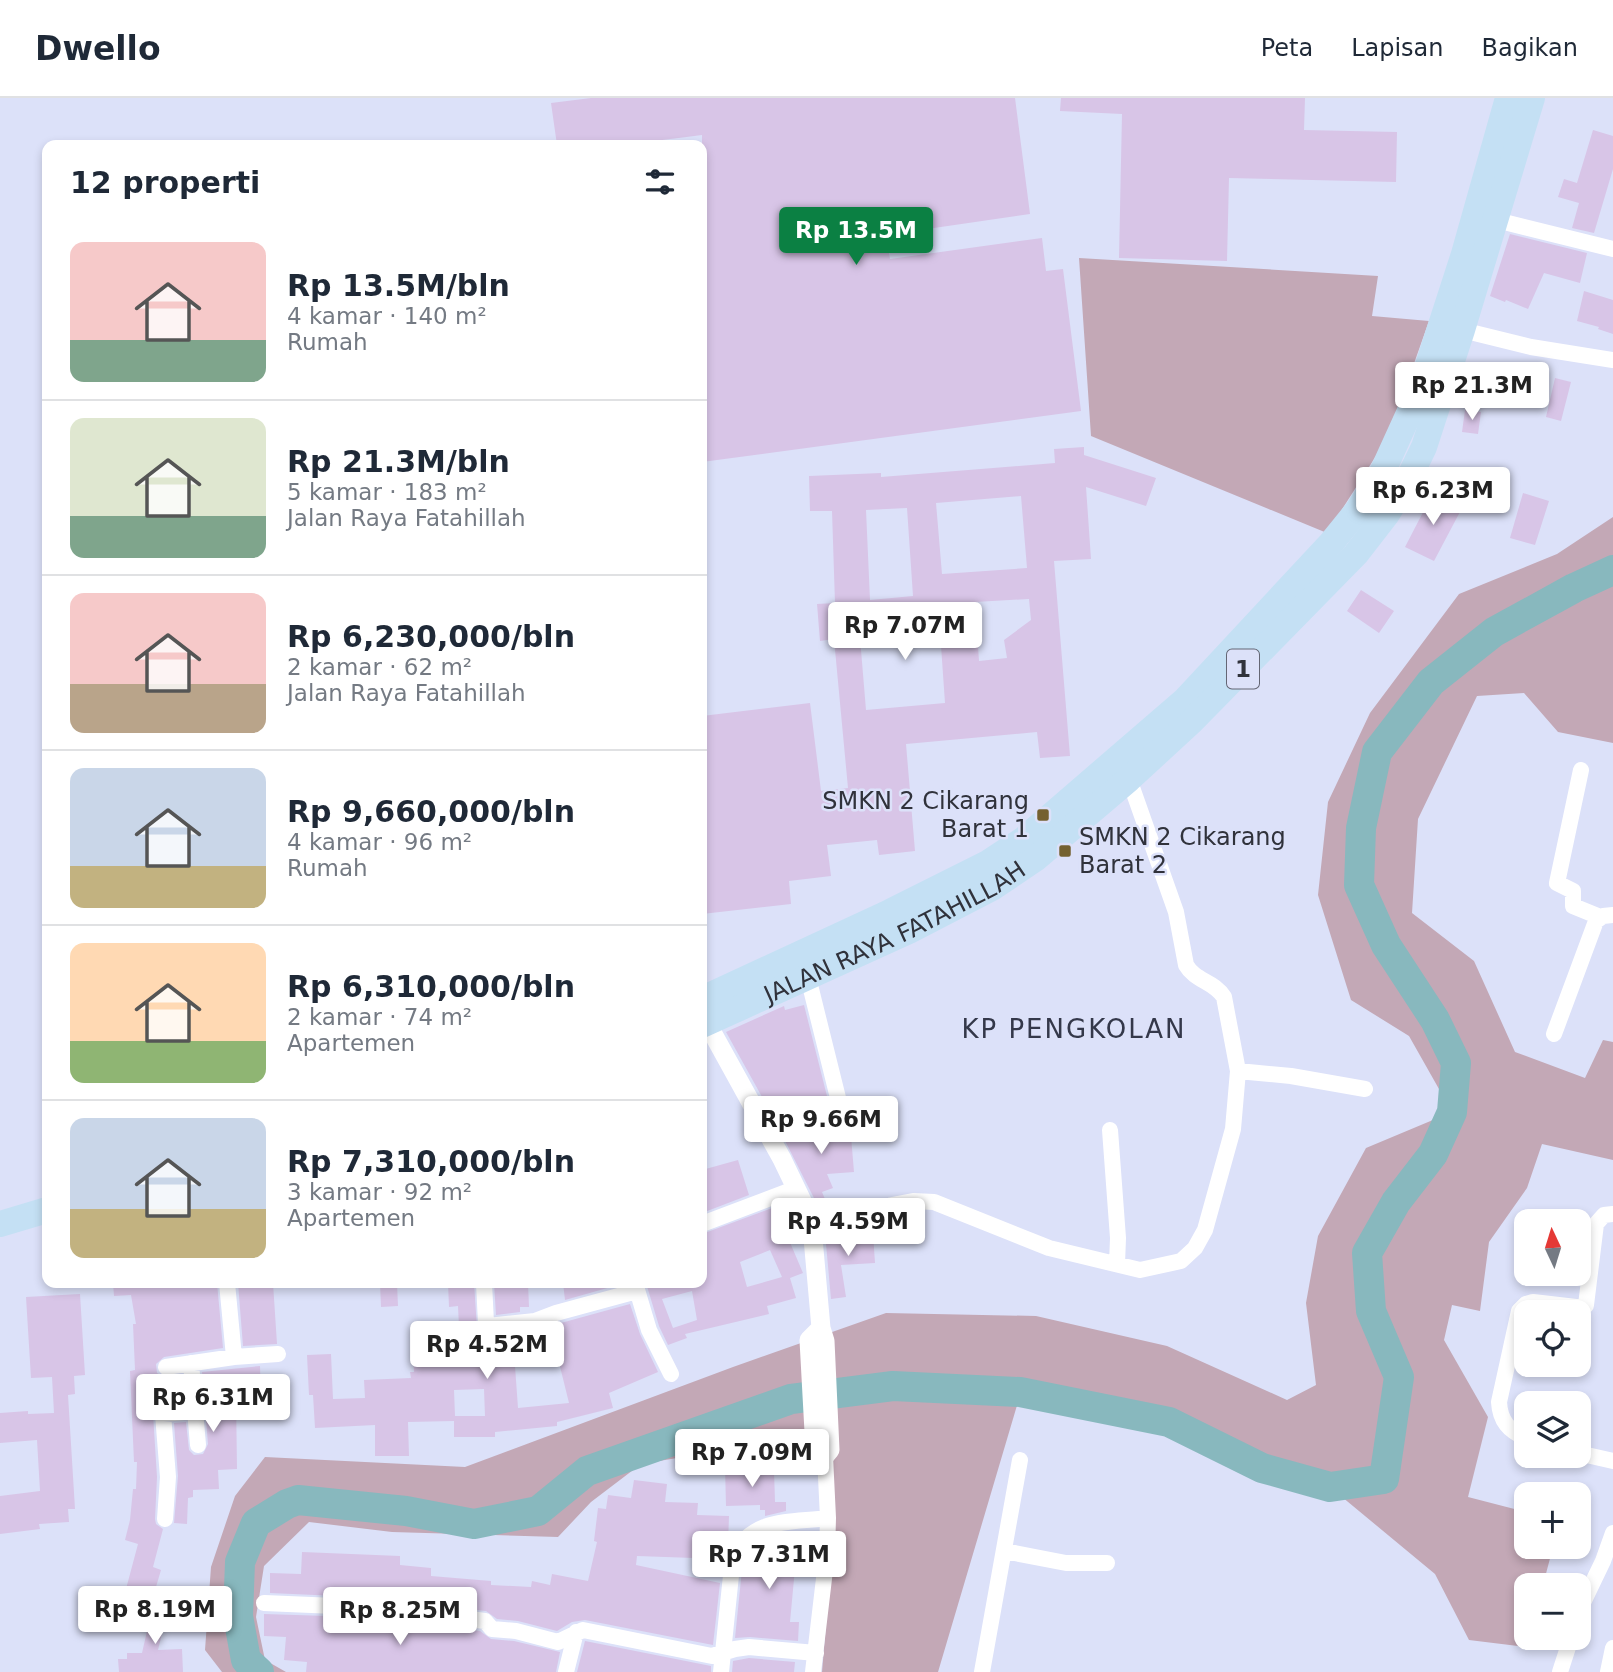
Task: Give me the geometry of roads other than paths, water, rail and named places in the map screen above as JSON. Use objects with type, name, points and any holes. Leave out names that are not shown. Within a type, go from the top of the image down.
[{"type":"highway","name":"JALAN RAYA FATAHILLAH","points":[[707,1014],[986,864],[1024,839],[1185,700],[1332,542],[1357,512],[1381,475],[1421,387],[1464,254],[1508,98]]},
{"type":"highway","name":"JALAN RAYA FATAHILLAH","points":[[707,1015],[808,977],[909,930],[992,888],[1035,859],[1192,721],[1356,554],[1387,514],[1424,447],[1532,98]]},
{"type":"highway","points":[[0,1224],[42,1211]]},
{"type":"highway","points":[[0,1242],[42,1229]]},
{"type":"street","points":[[1496,220],[1613,249]]},
{"type":"street","points":[[1462,330],[1531,347],[1613,360]]},
{"type":"street","points":[[1581,770],[1557,883],[1573,891],[1573,906],[1606,916]]},
{"type":"street","points":[[813,1238],[892,1205],[934,1202],[1049,1248],[1140,1270],[1181,1261],[1195,1248],[1205,1230],[1233,1129],[1238,1071],[1224,997],[1219,989],[1189,972],[1176,912],[1129,779]]},
{"type":"street","points":[[1554,1034],[1596,921],[1606,916]]},
{"type":"street","points":[[808,977],[842,1114],[864,1112]]},
{"type":"street","points":[[707,1023],[797,1188],[813,1238],[828,1518],[816,1672]]},
{"type":"street","points":[[1238,1071],[1291,1076],[1365,1089]]},
{"type":"street","points":[[1110,1130],[1118,1238],[1117,1264]]},
{"type":"street","points":[[707,1222],[797,1188]]},
{"type":"street","points":[[1514,1432],[1503,1422],[1499,1413],[1499,1402],[1519,1311],[1526,1304],[1533,1302],[1576,1307],[1586,1305],[1596,1224],[1604,1215],[1613,1214]]},
{"type":"street","points":[[227,1288],[234,1357]]},
{"type":"street","points":[[484,1288],[486,1324],[491,1326],[535,1321],[633,1288]]},
{"type":"street","points":[[636,1288],[649,1330],[671,1374]]},
{"type":"street","points":[[166,1367],[278,1354]]},
{"type":"street","points":[[191,1363],[198,1445]]},
{"type":"street","points":[[165,1519],[168,1477],[163,1414],[195,1411]]},
{"type":"street","points":[[1591,1456],[1613,1461]]},
{"type":"street","points":[[982,1672],[1020,1460]]},
{"type":"street","points":[[721,1672],[733,1556],[740,1542],[747,1535],[768,1525],[828,1518]]},
{"type":"street","points":[[1591,1586],[1613,1533]]},
{"type":"street","points":[[1004,1551],[1066,1563],[1107,1563]]},
{"type":"street","points":[[264,1603],[359,1607],[454,1616],[485,1621],[492,1629],[558,1642],[565,1641],[583,1630],[712,1656],[749,1647],[816,1653]]},
{"type":"street","points":[[566,1672],[576,1632]]},
{"type":"street","points":[[1608,1672],[1613,1648]]},
{"type":"street","points":[[1560,1672],[1567,1650]]},
{"type":"waterway","points":[[259,1672],[246,1660],[238,1616],[240,1562],[256,1523],[287,1504],[298,1500],[406,1511],[474,1524],[538,1511],[587,1471],[791,1399],[893,1386],[1020,1392],[1169,1422],[1262,1468],[1330,1487],[1384,1479],[1399,1377],[1371,1311],[1367,1253],[1396,1202],[1433,1154],[1452,1112],[1456,1063],[1435,1020],[1386,945],[1359,885],[1361,828],[1377,752],[1431,682],[1494,632],[1613,570]]},
{"type":"place","name":"SMKN 2 Cikarang Barat 1","points":[[1043,815]]},
{"type":"place","name":"SMKN 2 Cikarang Barat 2","points":[[1065,851]]},
{"type":"district","name":"KP PENGKOLAN","points":[[1074,1029]]}]
